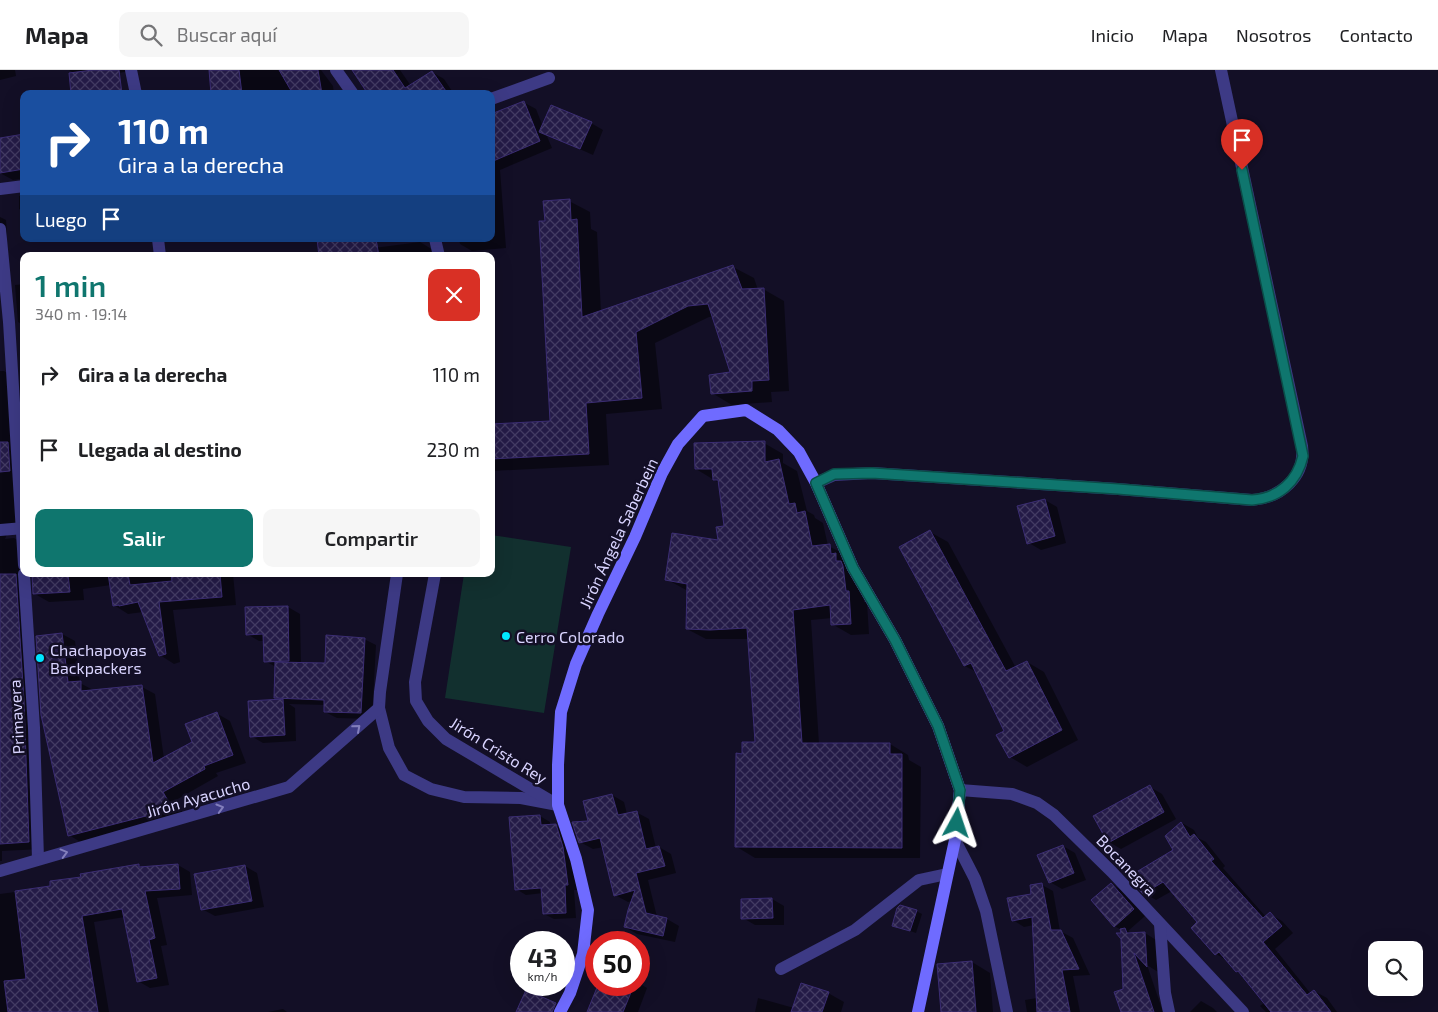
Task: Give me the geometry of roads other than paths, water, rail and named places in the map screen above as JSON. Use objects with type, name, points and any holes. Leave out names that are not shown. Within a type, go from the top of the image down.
[{"type":"main road","name":"Jirón Ángela Saberbein","points":[[560,1012],[570,993],[583,954],[588,910],[576,859],[558,805],[561,712],[576,664],[635,537],[662,473],[678,444],[703,416],[746,410],[778,430],[799,452],[816,483],[853,568],[895,640],[938,726],[960,790]]},
{"type":"main road","points":[[918,1012],[955,840],[960,790]]},
{"type":"street","points":[[131,70],[135,90]]},
{"type":"street","points":[[336,70],[349,90]]},
{"type":"street","points":[[816,483],[834,474],[872,473],[1252,500],[1272,496],[1289,484],[1300,466],[1303,456],[1302,446],[1221,70]]},
{"type":"street","points":[[495,98],[549,78]]},
{"type":"street","points":[[0,189],[20,186]]},
{"type":"street","points":[[0,229],[5,323],[20,494]]},
{"type":"street","points":[[0,530],[20,528]]},
{"type":"street","name":"Primavera","points":[[24,577],[34,728],[38,859]]},
{"type":"street","points":[[397,577],[379,708],[389,748],[404,775],[431,789],[464,797],[521,798],[558,805]]},
{"type":"street","name":"Jirón Cristo Rey","points":[[434,577],[415,682],[416,701],[428,721],[446,739],[558,805]]},
{"type":"street","name":"Jirón Ayacucho","points":[[0,871],[289,787],[379,708]]},
{"type":"street","name":"Bocanegra","points":[[960,790],[1012,794],[1037,803],[1054,814],[1112,872],[1243,1012]]},
{"type":"street","points":[[955,840],[975,879],[986,911],[1007,1012]]},
{"type":"street","points":[[781,969],[855,930],[919,880],[947,874]]},
{"type":"street","points":[[1160,924],[1168,1012]]},
{"type":"place","name":"Cerro Colorado","points":[[506,636]]},
{"type":"place","name":"Chachapoyas Backpackers","points":[[40,658]]}]
